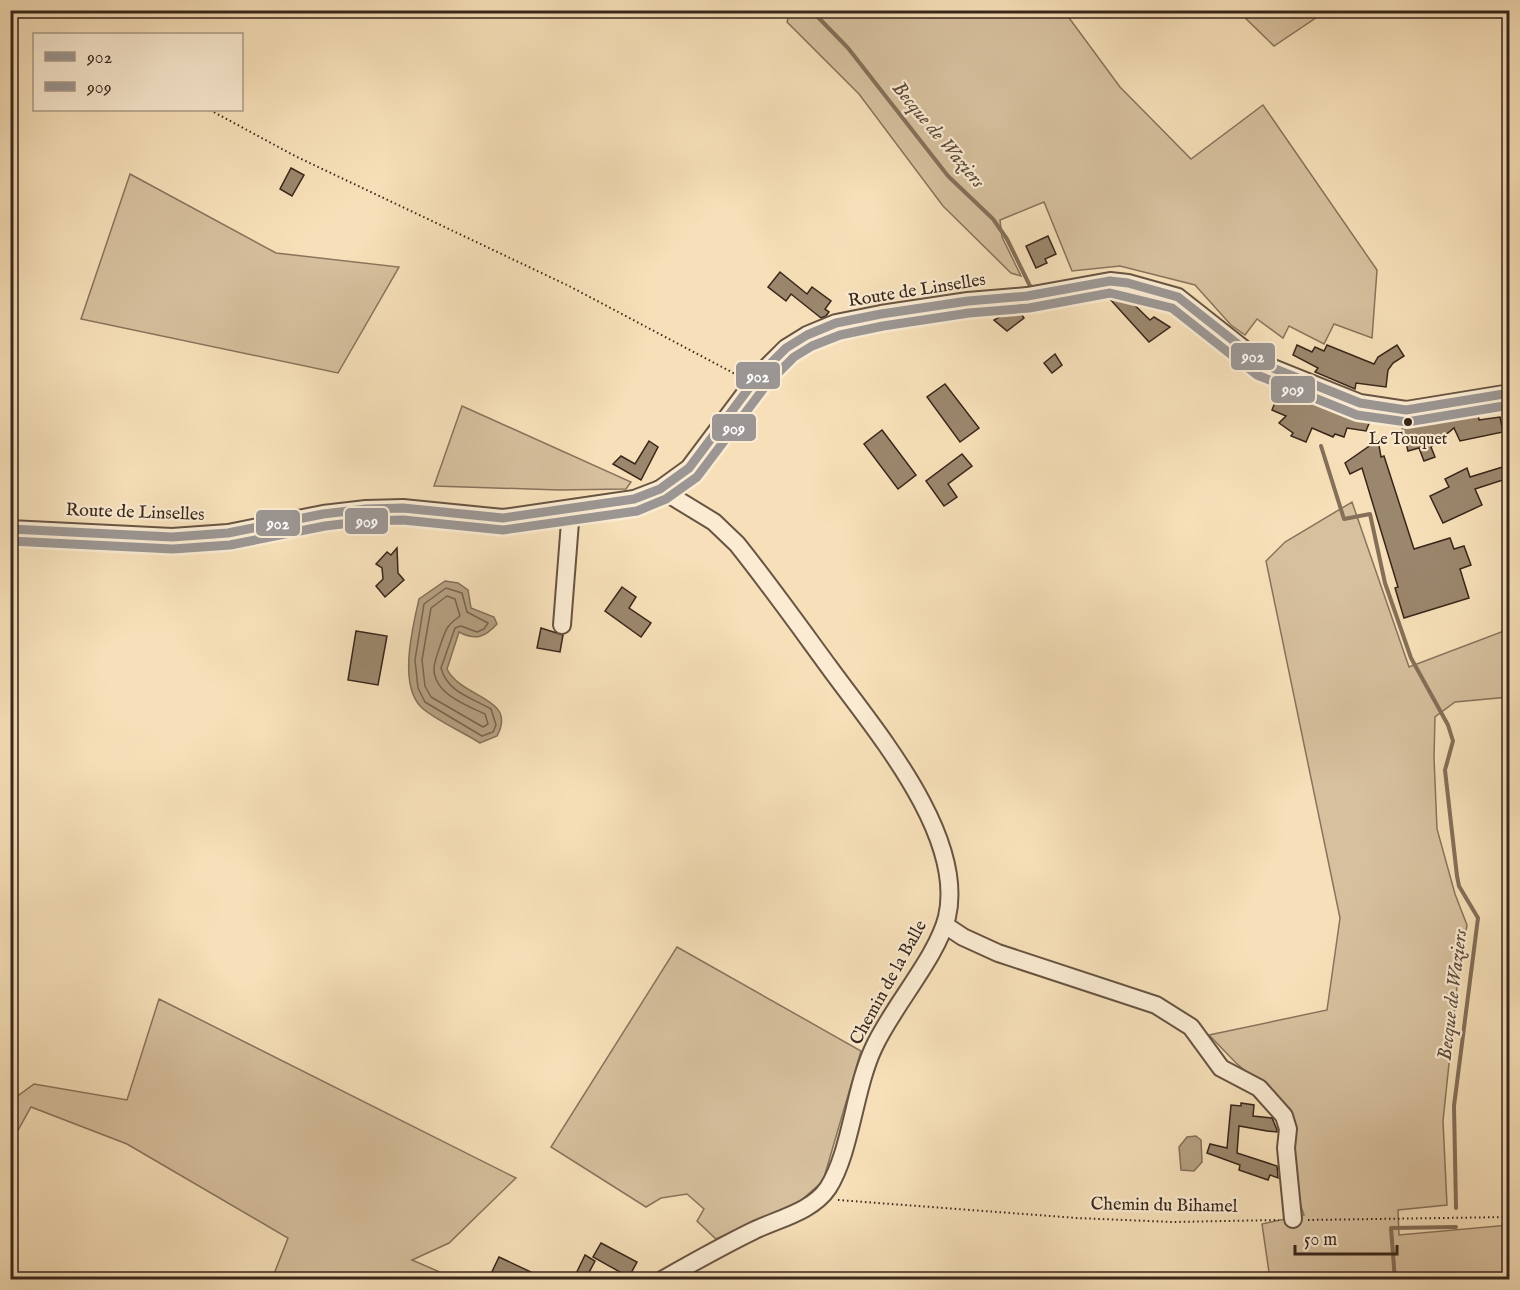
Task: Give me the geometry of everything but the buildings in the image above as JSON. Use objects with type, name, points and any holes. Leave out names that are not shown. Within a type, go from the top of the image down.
[{"type":"street","name":"Route de Linselles","points":[[10,529],[172,537],[228,533],[366,508],[416,509],[489,518],[634,499],[660,489],[678,477],[698,457],[753,383],[786,348],[807,335],[836,323],[947,304],[1027,296],[1118,281],[1178,297],[1263,364],[1360,403],[1406,410],[1509,393]]},
{"type":"street","name":"Chemin de la Balle","points":[[660,489],[714,522],[738,544],[901,770],[934,830],[946,864],[949,896],[945,925],[875,1044],[861,1079],[836,1172],[828,1187],[818,1199],[662,1280]]},
{"type":"street","points":[[562,625],[571,509]]},
{"type":"street","points":[[945,925],[963,937],[998,953],[1156,1005],[1191,1027],[1221,1068],[1259,1088],[1284,1116],[1288,1129],[1286,1148],[1293,1219]]},
{"type":"path","points":[[212,111],[296,156],[569,286],[753,383]]},
{"type":"path","name":"Chemin du Bihamel","points":[[818,1199],[1077,1218],[1173,1222],[1509,1217]]},
{"type":"shaded area","points":[[790,11],[1064,11],[1120,87],[1191,159],[1263,105],[1377,270],[1372,338],[1334,324],[1324,344],[1289,326],[1283,338],[1257,319],[1245,335],[1231,325],[1195,285],[1120,266],[1072,271],[1044,202],[1000,220],[1002,237],[1021,276],[1011,273],[943,206],[859,94],[787,22]]},
{"type":"shaded area","points":[[1238,11],[1326,11],[1274,46]]},
{"type":"shaded area","points":[[130,174],[276,253],[399,267],[338,373],[81,319]]},
{"type":"shaded area","points":[[462,406],[631,482],[626,489],[559,490],[434,486]]},
{"type":"shaded area","points":[[1352,502],[1409,667],[1509,629],[1509,697],[1455,702],[1435,717],[1437,829],[1455,894],[1467,925],[1458,978],[1443,1121],[1447,1205],[1398,1210],[1399,1235],[1509,1225],[1509,1279],[1270,1279],[1262,1224],[1304,1215],[1294,1187],[1291,1127],[1269,1091],[1236,1063],[1209,1035],[1327,1010],[1340,918],[1266,561],[1285,542]]},
{"type":"shaded area","points":[[677,947],[861,1051],[823,1181],[797,1204],[716,1239],[697,1221],[704,1209],[687,1194],[661,1198],[646,1207],[551,1147]]},
{"type":"shaded area","points":[[159,999],[516,1178],[449,1243],[412,1260],[456,1279],[272,1279],[288,1238],[127,1144],[31,1107],[17,1132],[11,1133],[11,1101],[34,1084],[127,1100]]},
{"type":"water","points":[[445,581],[458,583],[468,590],[471,608],[494,617],[497,624],[480,636],[475,637],[459,632],[447,669],[454,679],[486,699],[500,713],[501,723],[497,736],[480,743],[421,707],[414,697],[410,684],[409,654],[419,599]]},
{"type":"water","points":[[1196,1136],[1201,1140],[1202,1162],[1194,1171],[1181,1170],[1179,1147],[1187,1137]]},
{"type":"waterway","name":"Becque de Waziers","points":[[811,10],[848,48],[948,176],[993,219],[1007,239],[1030,286]]},
{"type":"waterway","name":"Becque de Waziers","points":[[1321,446],[1344,519],[1370,514],[1385,583],[1411,658],[1448,725],[1453,741],[1445,770],[1457,876],[1459,886],[1478,918],[1454,1106],[1456,1208]]},
{"type":"waterway","name":"Becque de Waziers","points":[[1395,1280],[1391,1228],[1456,1227]]},
{"type":"transit line","name":"902","points":[[10,529],[172,537],[228,533],[323,514],[366,509],[403,508],[503,518],[634,499],[660,489],[689,468],[758,376],[786,348],[807,335],[836,323],[881,314],[968,301],[1027,296],[1110,281],[1128,283],[1178,297],[1263,364],[1360,403],[1406,410],[1510,393]]},
{"type":"transit line","name":"909","points":[[10,541],[173,549],[230,545],[325,526],[367,521],[403,520],[503,530],[637,511],[666,499],[697,477],[767,384],[794,357],[812,346],[840,335],[883,326],[969,313],[1029,308],[1110,293],[1172,308],[1257,375],[1357,415],[1407,422],[1510,405]]},
{"type":"place","name":"Le Touquet","points":[[1408,422]]}]
